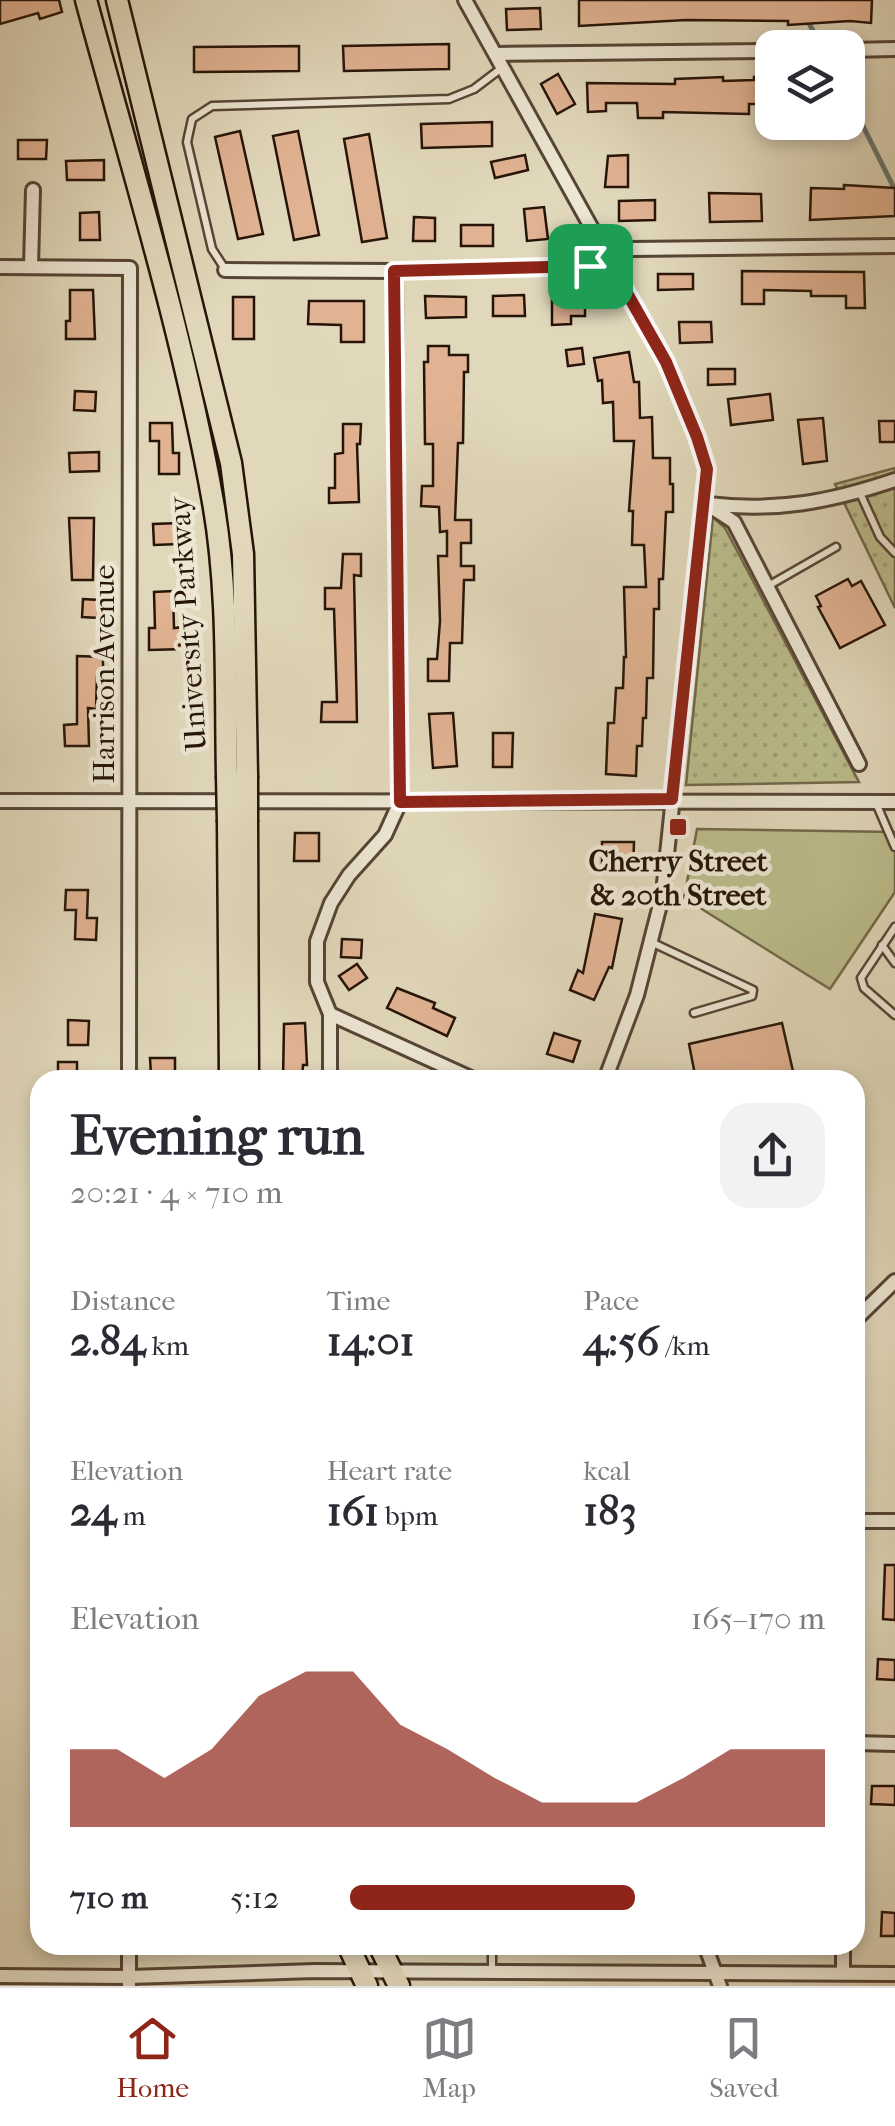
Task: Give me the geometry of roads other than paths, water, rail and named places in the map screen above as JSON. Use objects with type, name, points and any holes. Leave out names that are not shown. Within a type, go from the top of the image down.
[{"type":"main road","name":"University Parkway","points":[[86,0],[182,358],[214,506],[237,776]]},
{"type":"main road","name":"University Parkway","points":[[117,0],[232,463],[243,554],[230,1070]]},
{"type":"main road","name":"University Parkway","points":[[237,822],[248,1070]]},
{"type":"main road","points":[[352,1955],[363,1979]]},
{"type":"main road","points":[[384,1955],[395,1979]]},
{"type":"street","points":[[464,0],[666,362],[707,469],[663,893],[652,943],[608,1070]]},
{"type":"street","points":[[865,50],[895,49]]},
{"type":"street","points":[[500,61],[755,52]]},
{"type":"street","points":[[0,266],[31,266],[32,190]]},
{"type":"street","points":[[226,270],[590,266],[630,248],[895,246]]},
{"type":"street","name":"Harrison Avenue","points":[[31,266],[130,268],[128,1070]]},
{"type":"street","points":[[330,1070],[330,1014],[317,982],[322,922],[349,874],[385,834],[400,802],[394,271]]},
{"type":"street","points":[[705,503],[752,509],[786,507],[895,480]]},
{"type":"street","points":[[705,503],[734,522],[860,764]]},
{"type":"street","points":[[0,801],[895,802]]},
{"type":"street","points":[[330,1014],[453,1070]]},
{"type":"street","points":[[865,1310],[895,1281]]},
{"type":"street","points":[[865,1521],[895,1521]]},
{"type":"street","points":[[865,1743],[895,1744]]},
{"type":"street","points":[[129,1955],[129,1981]]},
{"type":"street","points":[[709,1955],[718,1979]]},
{"type":"street","points":[[0,1976],[129,1981],[395,1979],[492,1972],[718,1979],[895,1974]]},
{"type":"lane","points":[[226,270],[212,249],[187,142],[192,119],[212,106],[449,99],[474,89],[500,61]]},
{"type":"lane","points":[[859,492],[880,538],[895,554]]},
{"type":"lane","points":[[768,587],[836,547]]},
{"type":"lane","points":[[875,802],[895,847]]},
{"type":"lane","points":[[895,927],[868,964],[862,982],[895,1015]]},
{"type":"lane","points":[[652,943],[753,990],[752,996],[694,1013]]},
{"type":"lane","points":[[882,944],[895,963]]},
{"type":"lane","points":[[492,1955],[492,1972]]},
{"type":"waterway","points":[[807,20],[813,30]]},
{"type":"waterway","points":[[865,130],[895,190]]},
{"type":"place","name":"Cherry Street & 20th Street","points":[[678,827]]}]
